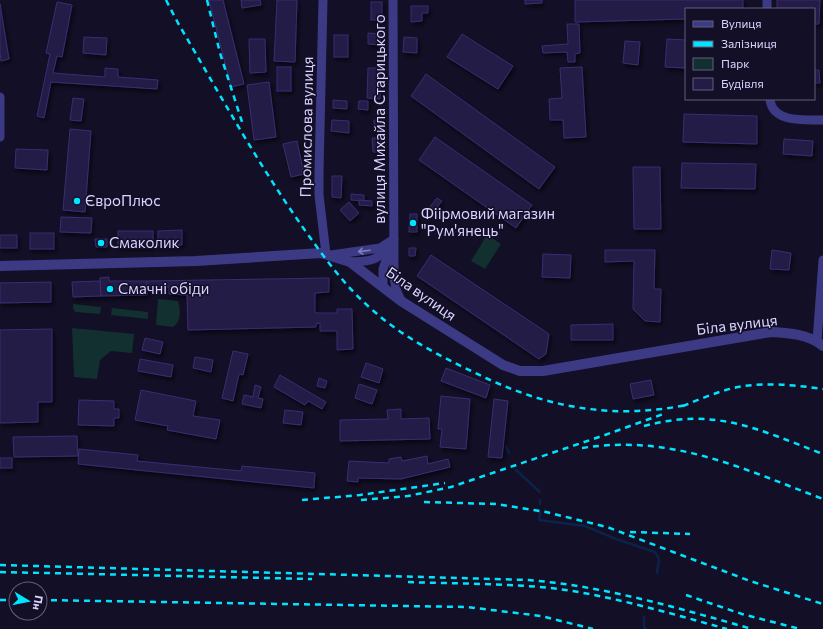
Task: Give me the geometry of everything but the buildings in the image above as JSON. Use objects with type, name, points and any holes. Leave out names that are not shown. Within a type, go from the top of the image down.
[{"type":"street","name":"Промислова вулиця","points":[[323,0],[318,172],[319,195],[328,254]]},
{"type":"street","name":"вулиця Михайла Старицького","points":[[393,0],[394,277],[396,289],[401,301]]},
{"type":"street","points":[[0,97],[0,137]]},
{"type":"street","points":[[770,100],[778,115],[792,119],[823,120]]},
{"type":"street","name":"вулиця Михайла Старицького","points":[[328,254],[380,248],[394,239]]},
{"type":"street","name":"вулиця Михайла Старицького","points":[[350,262],[371,261],[381,256],[394,239]]},
{"type":"street","name":"вулиця Михайла Старицького","points":[[383,285],[383,269],[394,239]]},
{"type":"street","name":"Біла вулиця","points":[[0,266],[196,261],[328,254],[350,262],[383,285],[401,301],[503,365],[520,371],[543,371],[771,332],[797,334],[820,344],[823,260]]},
{"type":"green space","points":[[487,235],[501,244],[485,269],[471,261]]},
{"type":"green space","points":[[158,299],[178,301],[180,315],[178,322],[173,327],[156,325]]},
{"type":"green space","points":[[73,304],[101,307],[100,314],[75,312]]},
{"type":"green space","points":[[112,308],[148,312],[148,319],[111,315]]},
{"type":"green space","points":[[72,328],[134,334],[132,353],[111,351],[100,360],[97,379],[74,377]]},
{"type":"waterway","points":[[506,446],[509,453]]},
{"type":"waterway","points":[[516,470],[540,492]]},
{"type":"waterway","points":[[540,512],[539,520],[585,526],[616,539],[655,552],[659,559],[657,573]]},
{"type":"waterway","points":[[644,617],[644,627],[646,629]]},
{"type":"railway","points":[[166,0],[239,128],[304,229],[346,284],[365,304],[388,323],[430,350],[459,365],[488,379],[537,398],[561,404],[610,411],[635,411],[686,405]]},
{"type":"railway","points":[[207,0],[220,53],[243,125]]},
{"type":"railway","points":[[683,406],[710,395],[748,385],[802,386],[823,389]]},
{"type":"railway","points":[[361,500],[408,496],[451,487],[666,413]]},
{"type":"railway","points":[[644,426],[670,421],[693,419],[715,420],[756,429],[823,454]]},
{"type":"railway","points":[[582,448],[615,445],[646,446],[676,450],[706,457],[734,466],[823,499]]},
{"type":"railway","points":[[302,500],[360,495],[445,483]]},
{"type":"railway","points":[[424,502],[496,504],[546,512],[607,527],[750,581],[823,604]]},
{"type":"railway","points":[[630,532],[690,534]]},
{"type":"railway","points":[[0,565],[528,580],[585,587],[641,599],[752,629]]},
{"type":"railway","points":[[0,572],[312,579]]},
{"type":"railway","points":[[408,582],[540,587],[580,592],[623,601],[727,629]]},
{"type":"railway","points":[[686,595],[742,614],[800,629]]},
{"type":"railway","points":[[0,600],[8,600]]},
{"type":"railway","points":[[48,600],[467,607],[541,616],[593,629]]},
{"type":"place","name":"ЄвроПлюс","points":[[77,201]]},
{"type":"place","name":"Фіірмовий магазин \"Рум'янець\"","points":[[413,223]]},
{"type":"place","name":"Смаколик","points":[[101,243]]},
{"type":"place","name":"Смачні обіди","points":[[110,289]]}]
